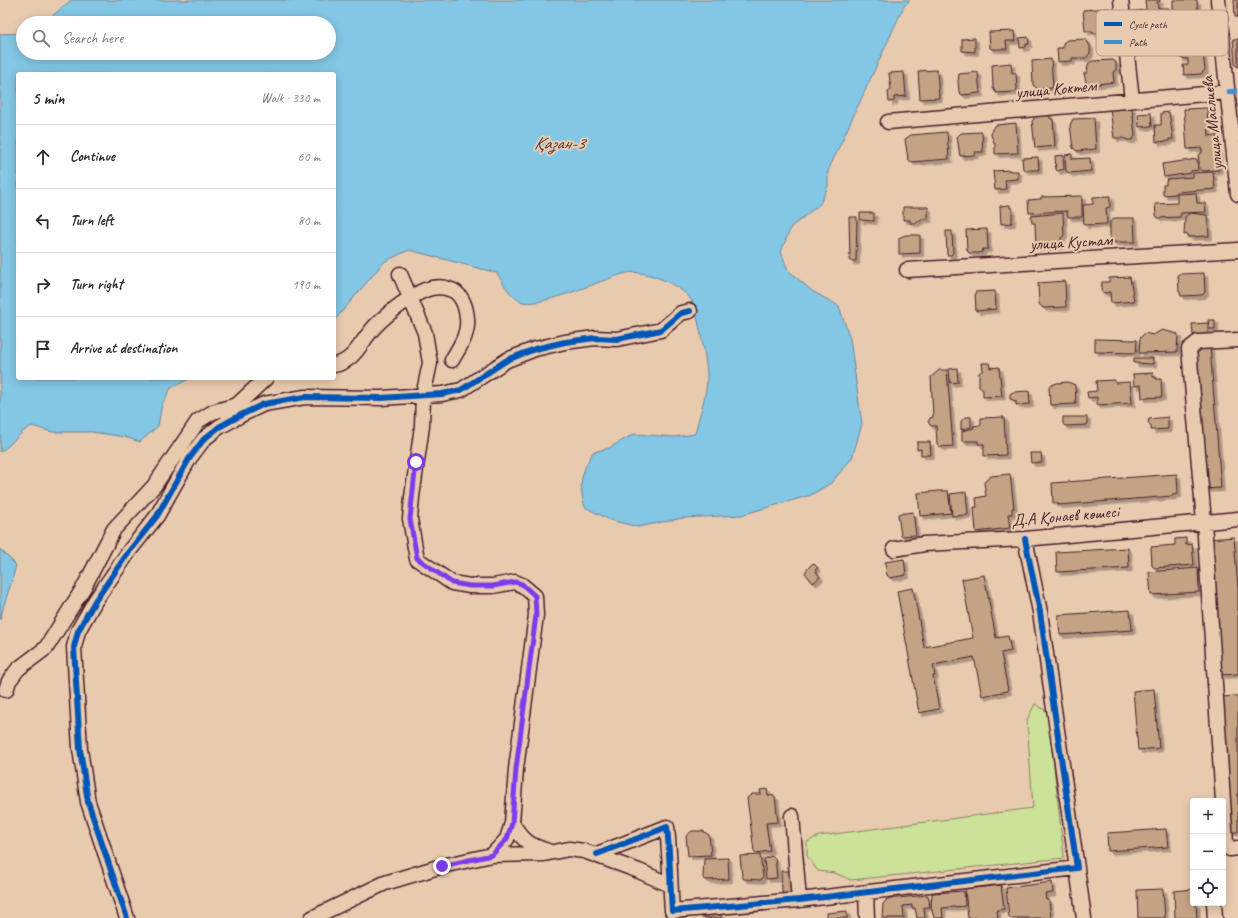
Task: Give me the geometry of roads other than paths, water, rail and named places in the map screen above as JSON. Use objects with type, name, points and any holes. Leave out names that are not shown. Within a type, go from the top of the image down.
[{"type":"street","points":[[1121,0],[1122,10]]},
{"type":"street","name":"улица Маслиева","points":[[1218,0],[1219,10]]},
{"type":"street","points":[[1127,56],[1132,100]]},
{"type":"street","name":"улица Маслиева","points":[[1223,56],[1238,194]]},
{"type":"street","name":"улица Коктем","points":[[888,122],[1227,92]]},
{"type":"street","name":"улица Кустам","points":[[907,270],[1238,250]]},
{"type":"street","points":[[400,274],[425,333],[430,363],[423,396],[422,426],[416,462],[410,519],[417,558],[452,583],[470,586],[493,586],[515,582],[522,584],[535,596],[536,615],[516,769],[512,823],[507,839],[492,855]]},
{"type":"street","points":[[336,364],[349,359],[381,320],[425,290],[441,286],[452,290],[461,297],[466,310],[468,326],[466,336],[452,360]]},
{"type":"street","points":[[127,918],[88,802],[80,749],[74,648],[78,631],[110,578],[157,516],[189,459],[204,439],[220,427],[264,404],[284,399],[423,396],[461,390],[507,360],[535,349],[565,342],[595,338],[617,339],[661,330],[681,313],[690,311]]},
{"type":"street","points":[[1223,798],[1204,522],[1189,349],[1198,342],[1238,340]]},
{"type":"street","points":[[6,690],[9,681],[18,669],[46,648],[84,587],[114,529],[154,486],[198,421],[214,412],[237,405],[264,380]]},
{"type":"street","name":"Д.А Қонаев көшесі","points":[[894,549],[924,544],[1025,539],[1238,519]]},
{"type":"street","points":[[1025,539],[1040,612],[1084,918]]},
{"type":"street","points":[[792,816],[799,900]]},
{"type":"street","points":[[512,823],[520,836],[531,845],[552,852]]},
{"type":"street","points":[[597,854],[667,827],[671,863],[670,885],[672,911],[691,914],[1077,868]]},
{"type":"street","points":[[1225,834],[1226,843],[1230,849],[1238,848]]},
{"type":"street","points":[[312,918],[385,882],[442,866],[492,855],[544,854],[569,849],[597,854],[670,885]]},
{"type":"street","points":[[866,893],[867,918]]},
{"type":"street","points":[[1214,906],[1215,918]]},
{"type":"water","name":"Қазан-3","points":[[71,0],[910,0],[904,6],[828,171],[828,186],[820,204],[791,227],[781,252],[788,270],[812,291],[839,306],[850,339],[862,424],[852,458],[831,483],[811,495],[741,515],[683,518],[638,527],[610,520],[585,507],[581,485],[583,473],[593,452],[609,448],[634,434],[674,437],[695,434],[706,389],[707,368],[693,303],[682,291],[664,280],[635,272],[617,276],[556,297],[529,303],[520,301],[513,296],[497,273],[409,250],[384,262],[336,319],[336,72],[16,72],[16,380],[187,380],[171,388],[162,404],[158,426],[140,442],[125,437],[92,432],[52,432],[32,426],[0,452],[0,34],[16,33],[16,60],[336,60],[336,16],[52,16]]},
{"type":"water","points":[[0,549],[16,565],[0,620]]}]
